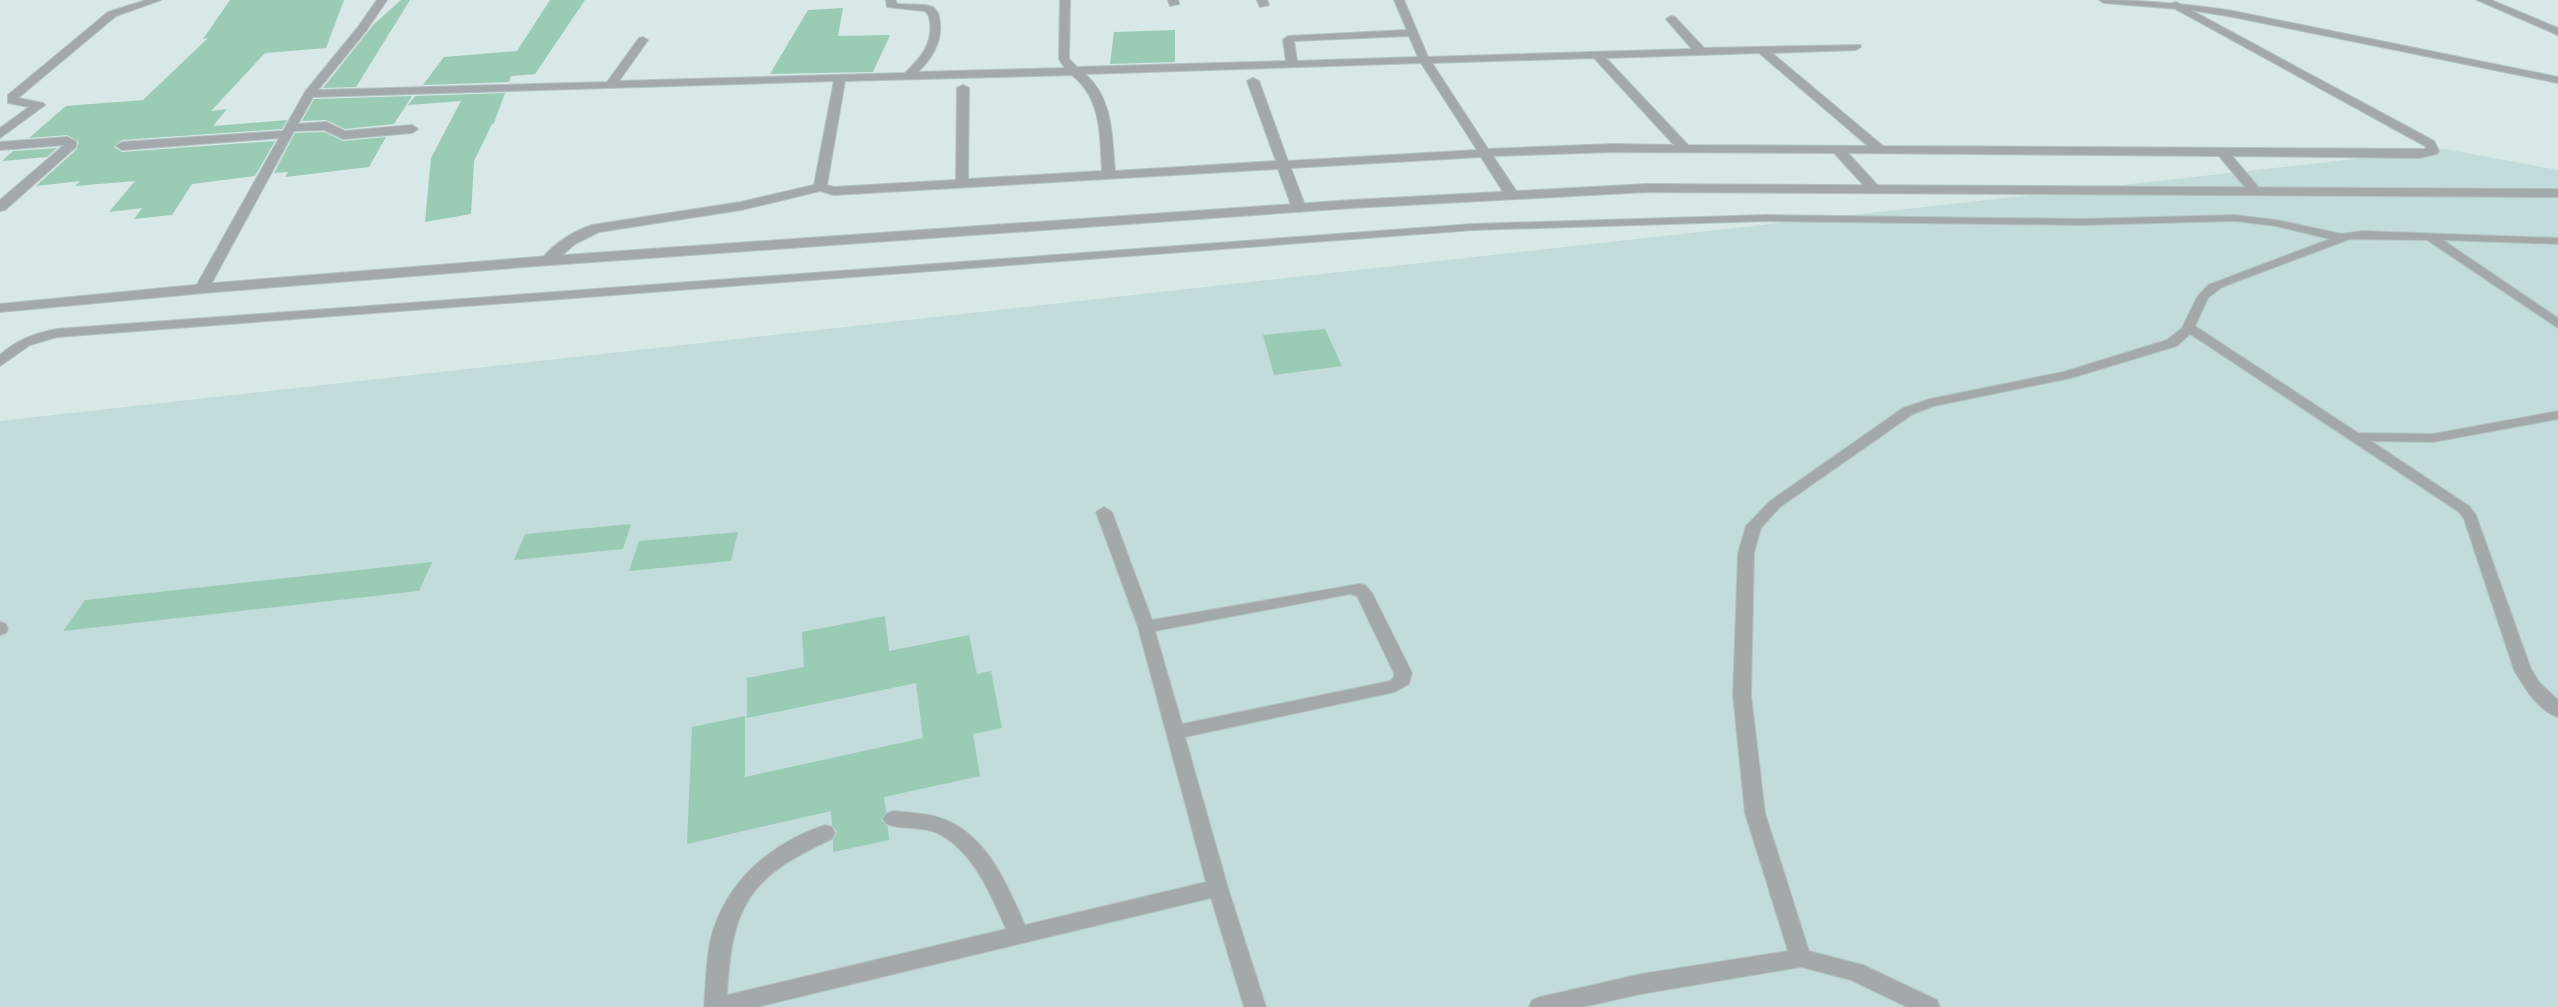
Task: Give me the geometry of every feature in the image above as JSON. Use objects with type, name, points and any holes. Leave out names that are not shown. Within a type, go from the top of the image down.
[{"type":"street","points":[[5,101],[112,14],[156,0]]},
{"type":"street","points":[[202,288],[309,94],[362,29],[382,0]]},
{"type":"street","points":[[891,0],[891,5],[927,9],[933,14],[936,31],[934,44],[929,56],[909,75]]},
{"type":"street","points":[[1065,0],[1064,59],[1066,64],[1076,70],[1092,87],[1098,100],[1103,115],[1109,176]]},
{"type":"street","points":[[1399,0],[1424,59],[1512,195]]},
{"type":"street","points":[[2104,0],[2173,3],[2558,80]]},
{"type":"street","points":[[2482,0],[2558,32]]},
{"type":"street","points":[[820,186],[822,189],[834,192],[1484,153],[1684,148],[2419,154],[2433,151],[2433,147],[2173,3]]},
{"type":"street","points":[[1671,19],[1701,52]]},
{"type":"street","points":[[309,94],[1292,64],[1367,48],[1412,33]]},
{"type":"street","points":[[1292,64],[1288,40],[1292,38],[1367,48],[1424,59],[1856,47]]},
{"type":"street","points":[[611,84],[643,40]]},
{"type":"street","points":[[1762,50],[1880,150]]},
{"type":"street","points":[[1597,55],[1684,148]]},
{"type":"street","points":[[820,186],[840,77]]},
{"type":"street","points":[[1253,81],[1299,208]]},
{"type":"street","points":[[963,88],[963,185]]},
{"type":"street","points":[[0,134],[39,105],[5,101]]},
{"type":"street","points":[[122,146],[326,126],[343,135],[412,129]]},
{"type":"street","points":[[0,146],[67,141],[72,144],[0,207]]},
{"type":"street","points":[[1837,149],[1874,188]]},
{"type":"street","points":[[2222,152],[2255,190]]},
{"type":"street","points":[[547,261],[564,243],[576,235],[597,228],[741,206],[820,186]]},
{"type":"street","points":[[0,308],[202,288],[547,261],[1299,208],[1647,188],[2558,193]]},
{"type":"lane","points":[[0,362],[19,345],[38,336],[57,333],[1473,227],[1766,218],[2082,222],[2235,218],[2276,223],[2342,238]]},
{"type":"lane","points":[[1801,958],[1755,813],[1742,695],[1746,553],[1754,526],[1775,504],[1908,411],[1930,403],[2066,375],[2172,343],[2190,328],[2206,292],[2221,283],[2342,238],[2362,234],[2558,240]]},
{"type":"lane","points":[[2428,235],[2558,324]]},
{"type":"lane","points":[[2190,328],[2452,500],[2471,518],[2523,670],[2535,688],[2558,710]]},
{"type":"lane","points":[[2356,437],[2433,438],[2558,415]]},
{"type":"lane","points":[[1104,512],[1146,627],[1218,888],[1255,1007]]},
{"type":"lane","points":[[1146,627],[1359,589],[1364,593],[1403,673],[1403,680],[1395,686],[1176,732]]},
{"type":"lane","points":[[893,819],[942,827],[974,851],[992,877],[1019,935]]},
{"type":"lane","points":[[825,833],[772,861],[742,890],[729,912],[721,939],[716,1007],[1218,888]]},
{"type":"lane","points":[[1540,1007],[1641,984],[1801,958],[1855,972],[1929,1007]]},
{"type":"shaded area","points":[[2445,149],[2558,170],[2558,1007],[0,1007],[0,421]]},
{"type":"building","points":[[230,0],[344,0],[326,48],[265,53],[211,111],[227,109],[213,126],[287,120],[282,129],[122,140],[114,147],[122,152],[275,141],[255,176],[192,184],[172,215],[134,219],[142,208],[109,212],[135,181],[75,186],[80,181],[36,186],[77,149],[78,141],[67,135],[29,138],[66,106],[143,100],[208,38],[203,39]]},
{"type":"building","points":[[401,0],[410,0],[356,87],[323,88],[374,24]]},
{"type":"building","points":[[550,0],[585,0],[535,74],[511,76],[509,82],[423,85],[444,57],[517,51]]},
{"type":"building","points":[[843,8],[838,36],[890,35],[873,72],[770,74],[808,10]]},
{"type":"building","points":[[1175,30],[1175,62],[1110,64],[1114,32]]},
{"type":"building","points":[[505,93],[494,123],[474,161],[471,214],[425,222],[431,158],[461,101],[408,105],[415,96]]},
{"type":"building","points":[[412,96],[394,124],[345,129],[326,120],[302,121],[314,99]]},
{"type":"building","points":[[324,132],[343,141],[386,137],[369,167],[285,177],[288,172],[274,173],[295,133]]},
{"type":"building","points":[[57,148],[47,157],[2,161],[13,151]]},
{"type":"building","points":[[1325,329],[1342,366],[1274,375],[1263,335]]},
{"type":"building","points":[[631,524],[623,549],[514,560],[525,534]]},
{"type":"building","points":[[738,532],[731,561],[629,571],[639,541]]},
{"type":"building","points":[[432,562],[419,591],[63,631],[85,600]]},
{"type":"building","points":[[885,616],[889,651],[969,635],[977,674],[991,671],[1002,728],[973,734],[980,776],[884,797],[886,812],[881,820],[888,827],[889,840],[833,852],[833,841],[837,832],[832,825],[831,811],[687,844],[692,727],[745,716],[745,777],[923,738],[916,683],[747,718],[747,678],[804,667],[802,632]]}]
